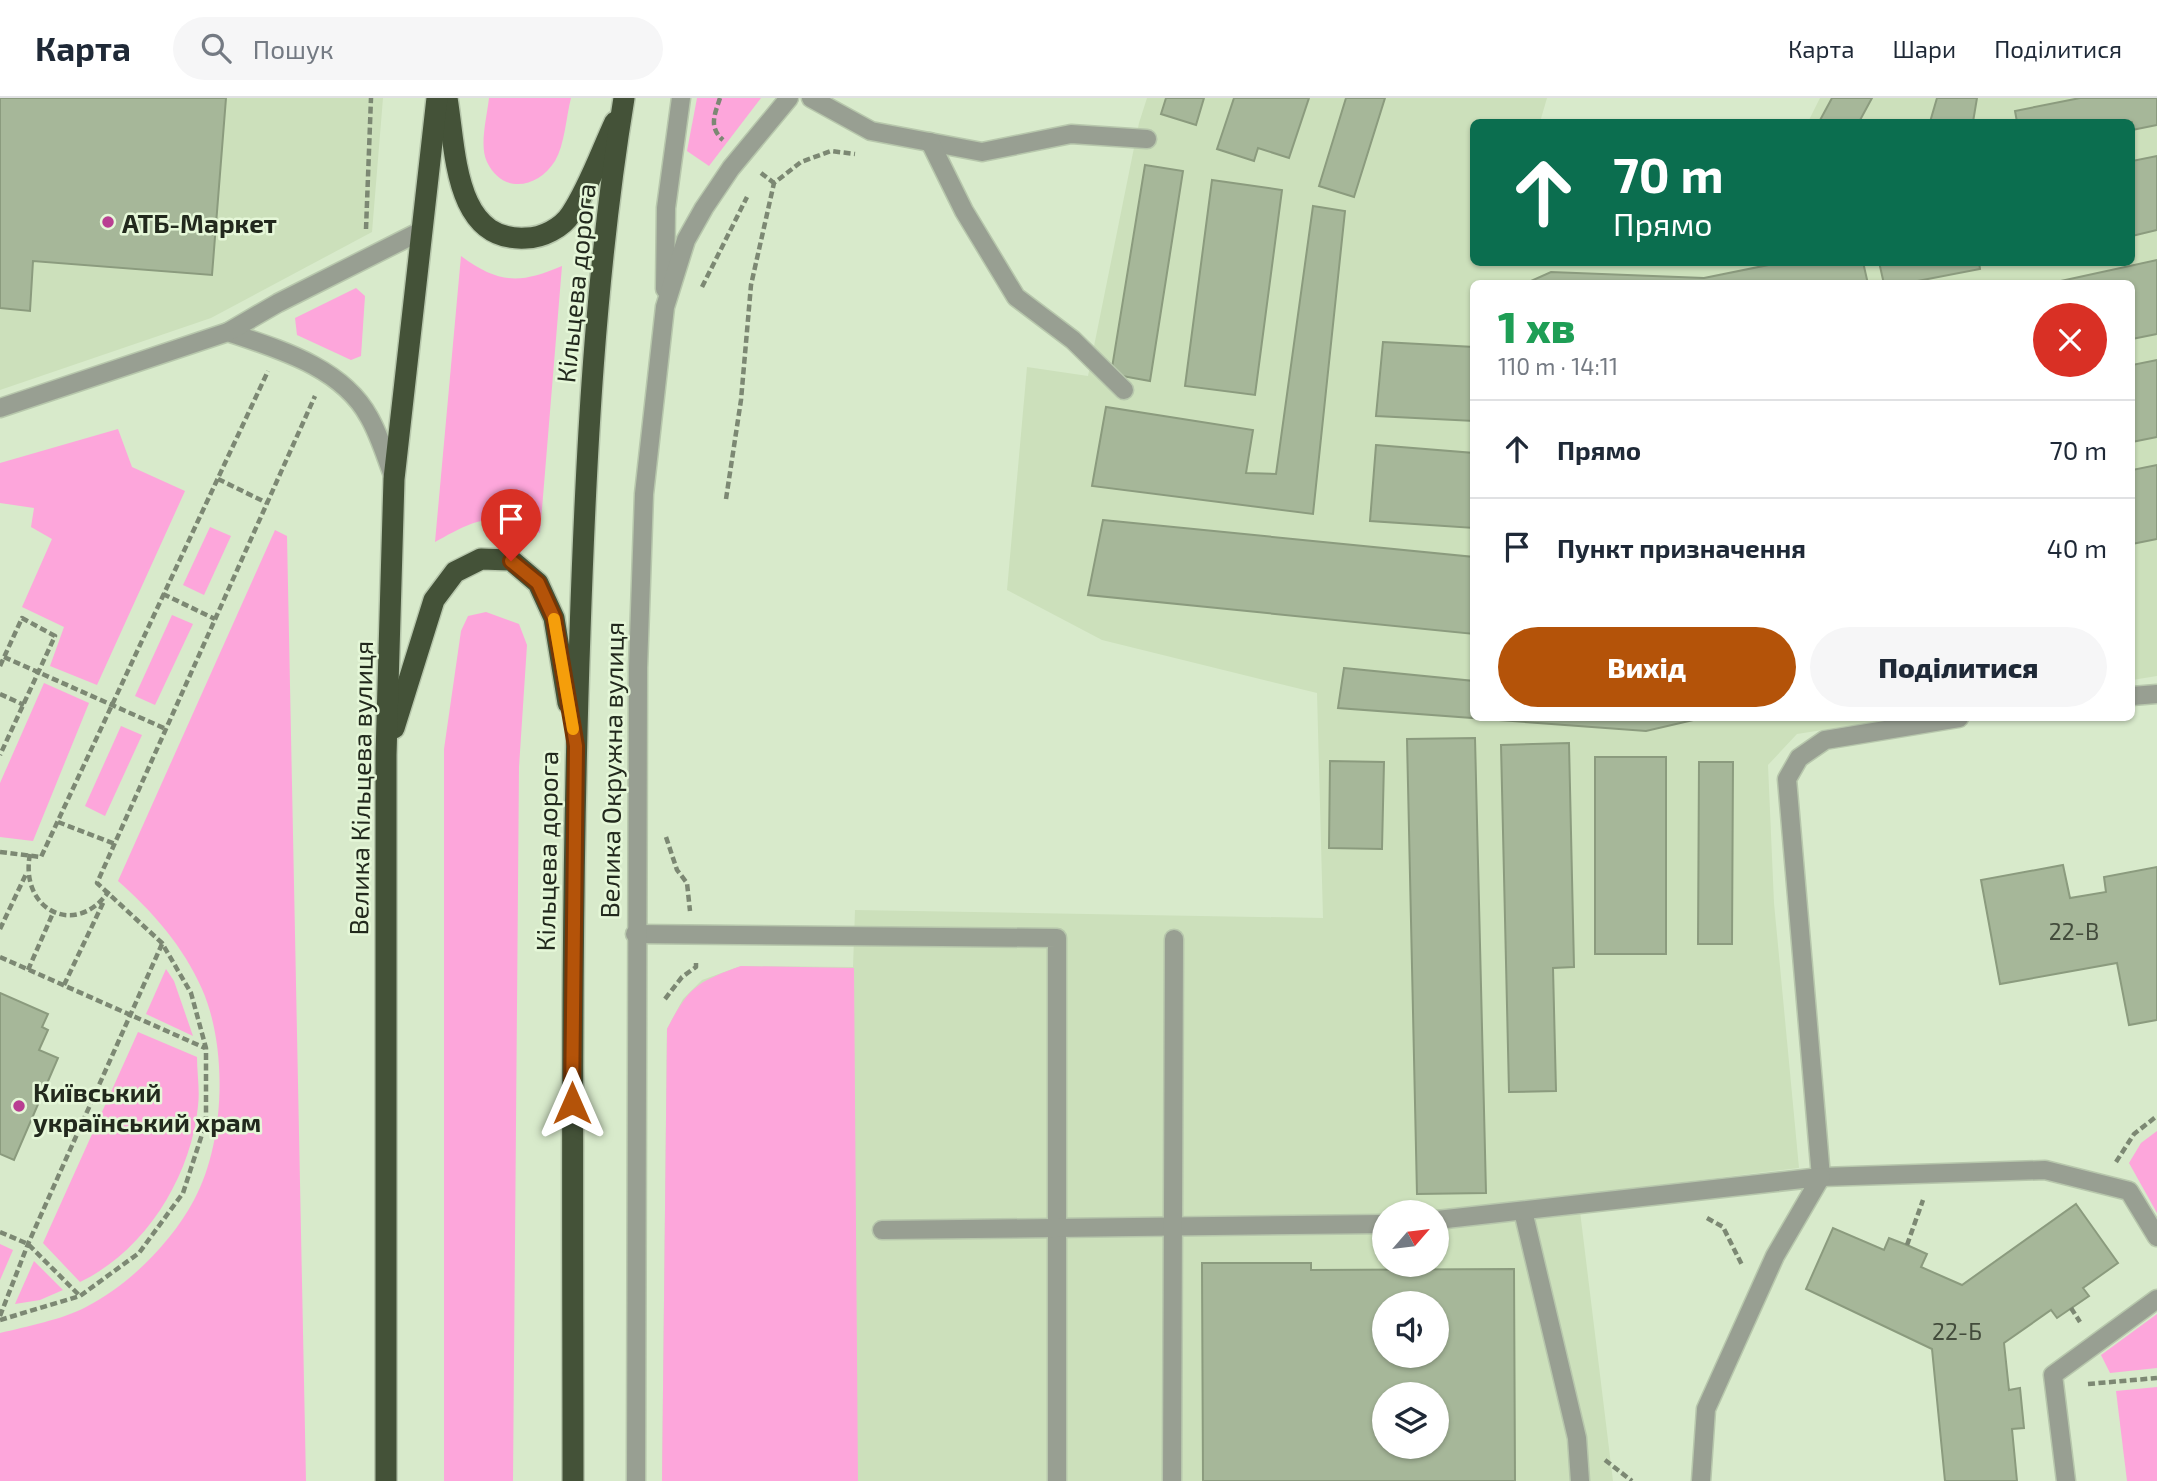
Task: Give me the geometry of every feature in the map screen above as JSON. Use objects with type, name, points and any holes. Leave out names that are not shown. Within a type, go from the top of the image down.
[{"type":"highway","name":"Велика Кільцева вулиця","points":[[386,1481],[386,755],[394,479],[437,98]]},
{"type":"highway","points":[[447,98],[464,195],[479,224],[507,239],[541,238],[570,216],[623,102]]},
{"type":"highway","name":"Кільцева дорога","points":[[573,1481],[572,995],[576,746],[584,520],[598,311],[623,102]]},
{"type":"highway","points":[[386,755],[434,600],[455,572],[481,559],[511,561],[538,583],[554,618],[576,746]]},
{"type":"street","points":[[665,307],[666,208],[681,98]]},
{"type":"street","name":"Велика Окружна вулиця","points":[[636,1481],[635,934],[638,668],[645,494],[665,307],[686,240],[731,168],[789,98]]},
{"type":"street","points":[[811,98],[871,131],[982,152],[1071,134],[1147,139]]},
{"type":"street","points":[[930,142],[964,211],[1016,297],[1073,340],[1124,390]]},
{"type":"street","points":[[0,408],[228,332],[278,303],[421,232]]},
{"type":"street","points":[[228,332],[302,360],[342,384],[369,416],[394,479]]},
{"type":"street","points":[[2135,696],[2157,694]]},
{"type":"street","points":[[1700,1481],[1706,1409],[1775,1256],[1821,1177],[1787,779],[1799,758],[1825,740],[1941,721]]},
{"type":"street","points":[[635,934],[694,937],[1058,938],[1057,1481]]},
{"type":"street","points":[[1172,1481],[1174,939]]},
{"type":"street","points":[[1449,1219],[1821,1177],[2045,1170],[2129,1191],[2157,1237]]},
{"type":"street","points":[[1523,1211],[1577,1438],[1580,1481]]},
{"type":"street","points":[[882,1230],[1372,1224]]},
{"type":"street","points":[[2066,1481],[2053,1375],[2157,1299]]},
{"type":"path","points":[[356,234],[368,229],[370,98]]},
{"type":"path","points":[[726,499],[741,400],[751,285],[774,183],[801,162],[831,151],[856,154],[871,131]]},
{"type":"path","points":[[699,295],[753,186],[731,168]]},
{"type":"path","points":[[0,852],[41,857],[271,364]]},
{"type":"path","points":[[0,1318],[80,1296],[139,1253],[183,1193],[206,1122],[206,1048],[191,993],[162,943],[109,891],[97,883],[318,389]]},
{"type":"path","points":[[218,479],[267,503]]},
{"type":"path","points":[[163,594],[215,619]]},
{"type":"path","points":[[0,666],[22,618],[55,636],[0,755]]},
{"type":"path","points":[[4,657],[166,729]]},
{"type":"path","points":[[0,694],[24,705]]},
{"type":"path","points":[[58,822],[115,844]]},
{"type":"path","points":[[661,1003],[682,977],[696,967],[687,883],[677,870],[664,833]]},
{"type":"path","points":[[0,929],[27,871],[30,854]]},
{"type":"path","points":[[27,871],[35,898],[53,913],[75,915],[89,911],[102,902],[109,891]]},
{"type":"path","points":[[64,985],[109,891]]},
{"type":"path","points":[[28,970],[53,913]]},
{"type":"path","points":[[0,1318],[28,1244],[162,943]]},
{"type":"path","points":[[0,957],[206,1048]]},
{"type":"path","points":[[2102,1184],[2134,1134],[2157,1116]]},
{"type":"path","points":[[1907,1245],[1933,1173]]},
{"type":"path","points":[[1667,1195],[1723,1227],[1744,1268]]},
{"type":"path","points":[[0,1232],[28,1244],[80,1296]]},
{"type":"path","points":[[2054,1387],[2157,1378]]},
{"type":"shaded area","points":[[0,98],[383,98],[372,232],[211,318],[0,390]]},
{"type":"shaded area","points":[[489,98],[571,98],[558,154],[548,170],[539,177],[521,184],[511,183],[494,173],[487,162],[484,139]]},
{"type":"shaded area","points":[[697,98],[761,98],[709,166],[687,151]]},
{"type":"shaded area","points":[[1147,98],[1547,98],[1541,119],[1470,119],[1470,266],[2135,266],[2135,119],[1810,119],[1820,98],[2157,98],[2157,676],[2135,680],[2135,280],[1470,280],[1470,721],[1880,721],[1797,734],[1768,765],[1774,903],[1799,1168],[1578,1195],[1613,1481],[662,1481],[667,1029],[683,999],[702,980],[741,966],[853,967],[855,910],[1323,918],[1317,693],[1102,640],[1007,590],[1027,367],[1088,376],[1139,123]]},
{"type":"shaded area","points":[[461,256],[487,272],[510,278],[534,276],[562,266],[540,533],[511,521],[486,520],[435,542]]},
{"type":"shaded area","points":[[356,288],[365,296],[361,356],[351,360],[297,335],[295,318]]},
{"type":"shaded area","points":[[118,429],[132,467],[185,491],[97,685],[50,666],[64,627],[22,607],[52,539],[31,527],[34,508],[0,503],[0,463]]},
{"type":"shaded area","points":[[210,527],[231,536],[204,595],[183,585]]},
{"type":"shaded area","points":[[275,530],[287,536],[306,1481],[0,1481],[0,1333],[67,1315],[118,1287],[148,1261],[174,1232],[194,1200],[212,1151],[217,1124],[219,1067],[216,1039],[202,989],[186,958],[155,917],[118,881]]},
{"type":"shaded area","points":[[486,612],[519,624],[527,645],[519,767],[513,1481],[444,1481],[444,749],[461,631],[468,616]]},
{"type":"shaded area","points":[[172,615],[193,624],[155,705],[135,696]]},
{"type":"shaded area","points":[[44,683],[89,703],[33,841],[0,837],[0,783]]},
{"type":"shaded area","points":[[121,726],[142,735],[105,816],[85,806]]},
{"type":"shaded area","points":[[741,966],[854,968],[858,1481],[662,1481],[667,1029],[688,994],[696,987]]},
{"type":"shaded area","points":[[166,969],[174,981],[193,1036],[146,1014]]},
{"type":"shaded area","points":[[138,1032],[197,1057],[199,1100],[194,1133],[175,1185],[161,1209],[125,1251],[80,1282],[43,1243]]},
{"type":"shaded area","points":[[2157,1131],[2157,1213],[2129,1163],[2141,1143]]},
{"type":"shaded area","points":[[0,1244],[13,1250],[0,1280]]},
{"type":"shaded area","points":[[34,1261],[63,1290],[40,1300],[15,1304]]},
{"type":"shaded area","points":[[2157,1314],[2157,1368],[2110,1373],[2101,1355]]},
{"type":"shaded area","points":[[2157,1387],[2157,1481],[2127,1481],[2116,1391]]},
{"type":"building","name":"АТБ-Маркет","points":[[0,98],[226,98],[212,275],[33,261],[30,311],[0,308]]},
{"type":"building","points":[[1166,98],[1204,98],[1196,125],[1161,114]]},
{"type":"building","points":[[1234,98],[1309,98],[1289,158],[1258,148],[1254,161],[1217,149]]},
{"type":"building","points":[[1346,98],[1385,98],[1354,197],[1319,186]]},
{"type":"building","points":[[1832,98],[1872,98],[1861,119],[1821,119]]},
{"type":"building","points":[[1937,98],[1977,98],[1974,119],[1931,119]]},
{"type":"building","points":[[2080,98],[2157,98],[2157,125],[2135,129],[2135,119],[2016,119],[2015,111]]},
{"type":"building","points":[[2157,156],[2157,230],[2135,235],[2135,160]]},
{"type":"building","points":[[1145,165],[1183,171],[1150,381],[1111,374]]},
{"type":"building","points":[[1212,180],[1282,190],[1255,395],[1185,386]]},
{"type":"building","points":[[1313,206],[1345,211],[1313,514],[1092,486],[1106,407],[1253,430],[1246,473],[1276,474]]},
{"type":"building","points":[[2157,260],[2157,334],[2135,338],[2135,280],[2065,280]]},
{"type":"building","points":[[1763,266],[1864,266],[1867,280],[1533,280],[1551,272],[1704,278]]},
{"type":"building","points":[[1880,266],[1980,266],[1980,269],[1923,280],[1883,280]]},
{"type":"building","points":[[1383,342],[1470,347],[1470,421],[1376,416]]},
{"type":"building","points":[[2157,360],[2157,437],[2135,441],[2135,364]]},
{"type":"building","points":[[1376,445],[1470,453],[1470,528],[1370,521]]},
{"type":"building","points":[[2157,465],[2157,539],[2135,543],[2135,469]]},
{"type":"building","points":[[1103,520],[1470,557],[1470,634],[1088,595]]},
{"type":"building","points":[[1344,668],[1470,681],[1470,718],[1338,708]]},
{"type":"building","points":[[1512,721],[1689,721],[1646,731]]},
{"type":"building","points":[[1475,738],[1486,1193],[1417,1194],[1407,739]]},
{"type":"building","points":[[1569,743],[1574,967],[1553,968],[1556,1091],[1509,1092],[1501,745]]},
{"type":"building","points":[[1595,757],[1666,757],[1666,954],[1595,954]]},
{"type":"building","points":[[1330,761],[1384,762],[1382,849],[1329,848]]},
{"type":"building","points":[[1699,762],[1733,762],[1732,944],[1698,944]]},
{"type":"building","points":[[2063,865],[2070,898],[2106,892],[2104,877],[2157,867],[2157,1020],[2129,1025],[2117,963],[2000,984],[1981,880]]},
{"type":"building","name":"Київський український храм","points":[[0,993],[48,1014],[42,1027],[48,1030],[39,1050],[58,1058],[14,1160],[0,1154]]},
{"type":"building","points":[[2076,1204],[2118,1263],[2083,1288],[2089,1296],[2057,1318],[2051,1310],[2004,1343],[2009,1390],[2020,1388],[2024,1428],[2012,1429],[2017,1481],[1945,1481],[1932,1349],[1806,1289],[1833,1228],[1884,1250],[1889,1238],[1907,1245],[1927,1254],[1921,1267],[1962,1285]]},
{"type":"building","points":[[1202,1263],[1311,1263],[1311,1270],[1372,1270],[1372,1278],[1449,1278],[1449,1269],[1514,1269],[1515,1481],[1203,1481]]},
{"type":"slow traffic","points":[[554,619],[573,729]]},
{"type":"place","name":"АТБ-Маркет","points":[[108,222]]},
{"type":"place","name":"Київський український храм","points":[[19,1106]]},
{"type":"route","points":[[511,561],[538,583],[554,618],[576,746],[572,1103]]}]
